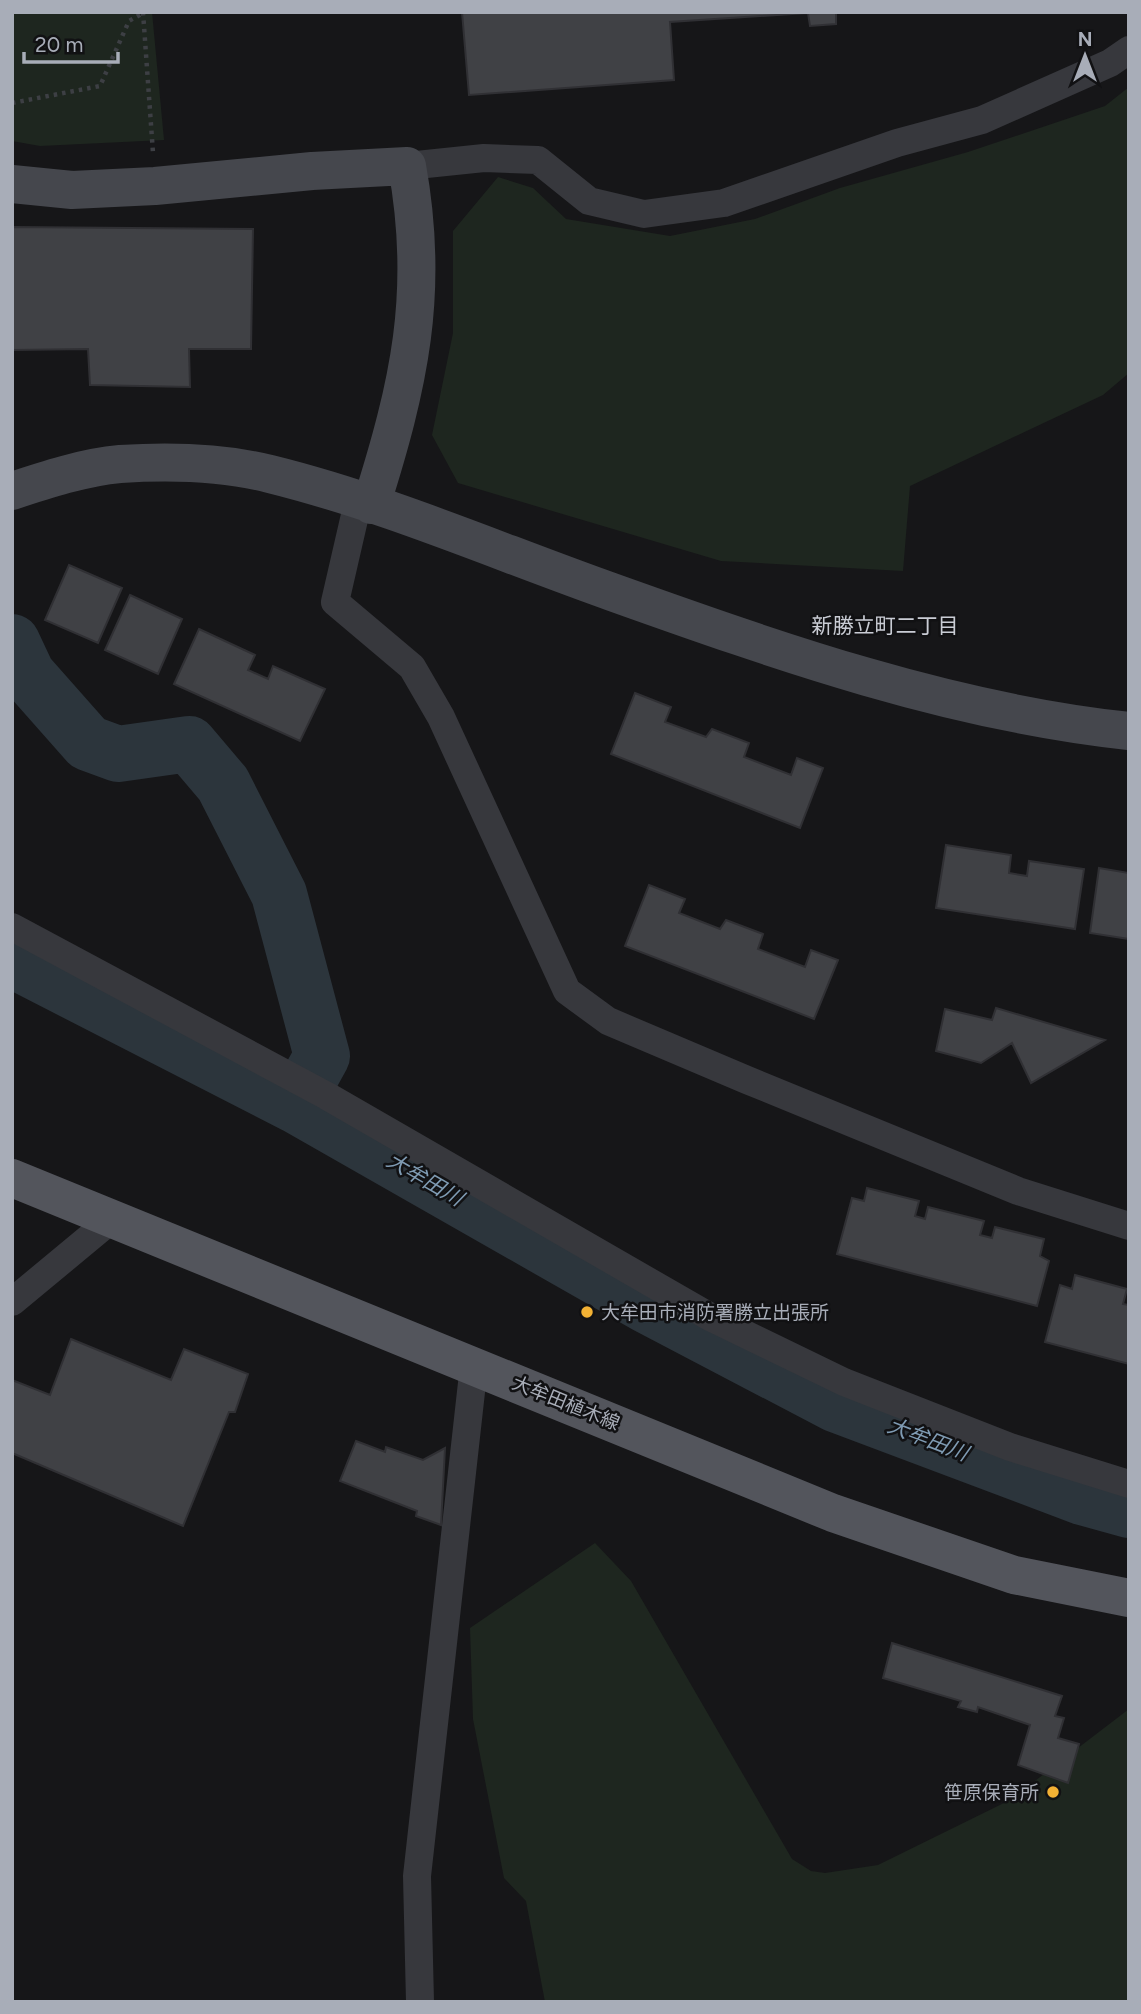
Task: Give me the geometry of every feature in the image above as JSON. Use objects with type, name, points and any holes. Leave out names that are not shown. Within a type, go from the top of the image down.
[{"type":"main road","name":"大牟田植木線","points":[[12,1178],[833,1513],[1014,1575],[1129,1598]]},
{"type":"street","points":[[12,184],[72,190],[155,186],[484,158],[538,160],[589,201],[644,214],[724,202],[897,143],[982,120],[1110,63],[1129,50]]},
{"type":"street","points":[[407,166],[416,214],[418,304],[401,410],[365,504],[335,602],[412,667],[441,717],[567,991],[608,1021],[747,1080],[1018,1191],[1129,1226]]},
{"type":"street","points":[[12,491],[118,464],[211,465],[269,473],[837,668],[978,707],[1129,731]]},
{"type":"street","points":[[12,927],[327,1096],[712,1318],[832,1377],[1010,1447],[1129,1484]]},
{"type":"street","points":[[12,1302],[112,1219]]},
{"type":"street","points":[[420,2002],[417,1876],[474,1365]]},
{"type":"path","points":[[12,103],[100,86],[129,21],[143,13],[155,186]]},
{"type":"shaded area","points":[[12,12],[152,12],[164,140],[40,146],[12,141]]},
{"type":"shaded area","points":[[1129,87],[1129,373],[1103,395],[910,486],[903,571],[721,561],[458,483],[432,435],[453,333],[453,231],[498,177],[533,188],[566,219],[670,236],[755,219],[840,188],[968,152],[1105,106]]},
{"type":"shaded area","points":[[595,1543],[631,1581],[792,1859],[811,1871],[825,1873],[878,1865],[1010,1800],[1129,1709],[1129,2002],[545,2002],[526,1901],[504,1878],[473,1719],[470,1628]]},
{"type":"building","points":[[462,12],[836,12],[836,24],[810,26],[808,13],[670,22],[674,80],[469,95]]},
{"type":"building","points":[[12,227],[253,229],[251,349],[189,349],[190,387],[90,385],[88,349],[12,350]]},
{"type":"building","points":[[69,565],[122,588],[98,643],[45,620]]},
{"type":"building","points":[[130,595],[182,619],[158,674],[105,650]]},
{"type":"building","points":[[199,629],[255,655],[248,670],[268,679],[273,666],[325,689],[300,741],[174,684]]},
{"type":"building","points":[[635,693],[671,707],[665,722],[706,737],[712,729],[749,743],[744,757],[791,775],[797,758],[823,768],[800,828],[611,754]]},
{"type":"building","points":[[946,845],[1011,855],[1009,873],[1027,876],[1029,861],[1084,869],[1075,929],[936,908]]},
{"type":"building","points":[[1099,868],[1129,873],[1129,939],[1090,933]]},
{"type":"building","points":[[649,885],[685,899],[679,913],[720,929],[726,920],[763,934],[758,949],[805,967],[811,950],[838,960],[814,1019],[625,946]]},
{"type":"building","points":[[996,1008],[1105,1040],[1031,1083],[1012,1043],[981,1063],[936,1051],[945,1009],[992,1020]]},
{"type":"building","points":[[867,1188],[919,1201],[915,1216],[925,1219],[928,1207],[984,1221],[980,1235],[992,1238],[995,1227],[1044,1239],[1040,1256],[1049,1261],[1037,1306],[837,1254],[852,1198],[864,1201]]},
{"type":"building","points":[[1075,1275],[1127,1289],[1123,1304],[1129,1305],[1129,1364],[1045,1342],[1060,1285],[1072,1289]]},
{"type":"building","points":[[71,1339],[171,1380],[184,1349],[248,1374],[235,1412],[229,1412],[183,1526],[12,1453],[12,1380],[50,1395]]},
{"type":"building","points":[[356,1441],[385,1452],[386,1447],[423,1460],[445,1448],[441,1525],[416,1516],[417,1511],[340,1481]]},
{"type":"building","points":[[892,1643],[1062,1696],[1055,1716],[1064,1718],[1058,1738],[1079,1744],[1068,1783],[1018,1765],[1030,1725],[978,1707],[977,1712],[958,1707],[961,1701],[883,1678]]},
{"type":"waterway","name":"大牟田川","points":[[12,642],[27,674],[88,743],[118,754],[189,744],[223,784],[279,894],[322,1056],[295,1105],[646,1305],[835,1404],[1082,1497],[1129,1510]]},
{"type":"waterway","points":[[12,960],[295,1105]]},
{"type":"place","name":"大牟田市消防署勝立出張所","points":[[587,1312]]},
{"type":"place","name":"笹原保育所","points":[[1053,1792]]},
{"type":"district","name":"新勝立町二丁目","points":[[885,625]]}]
